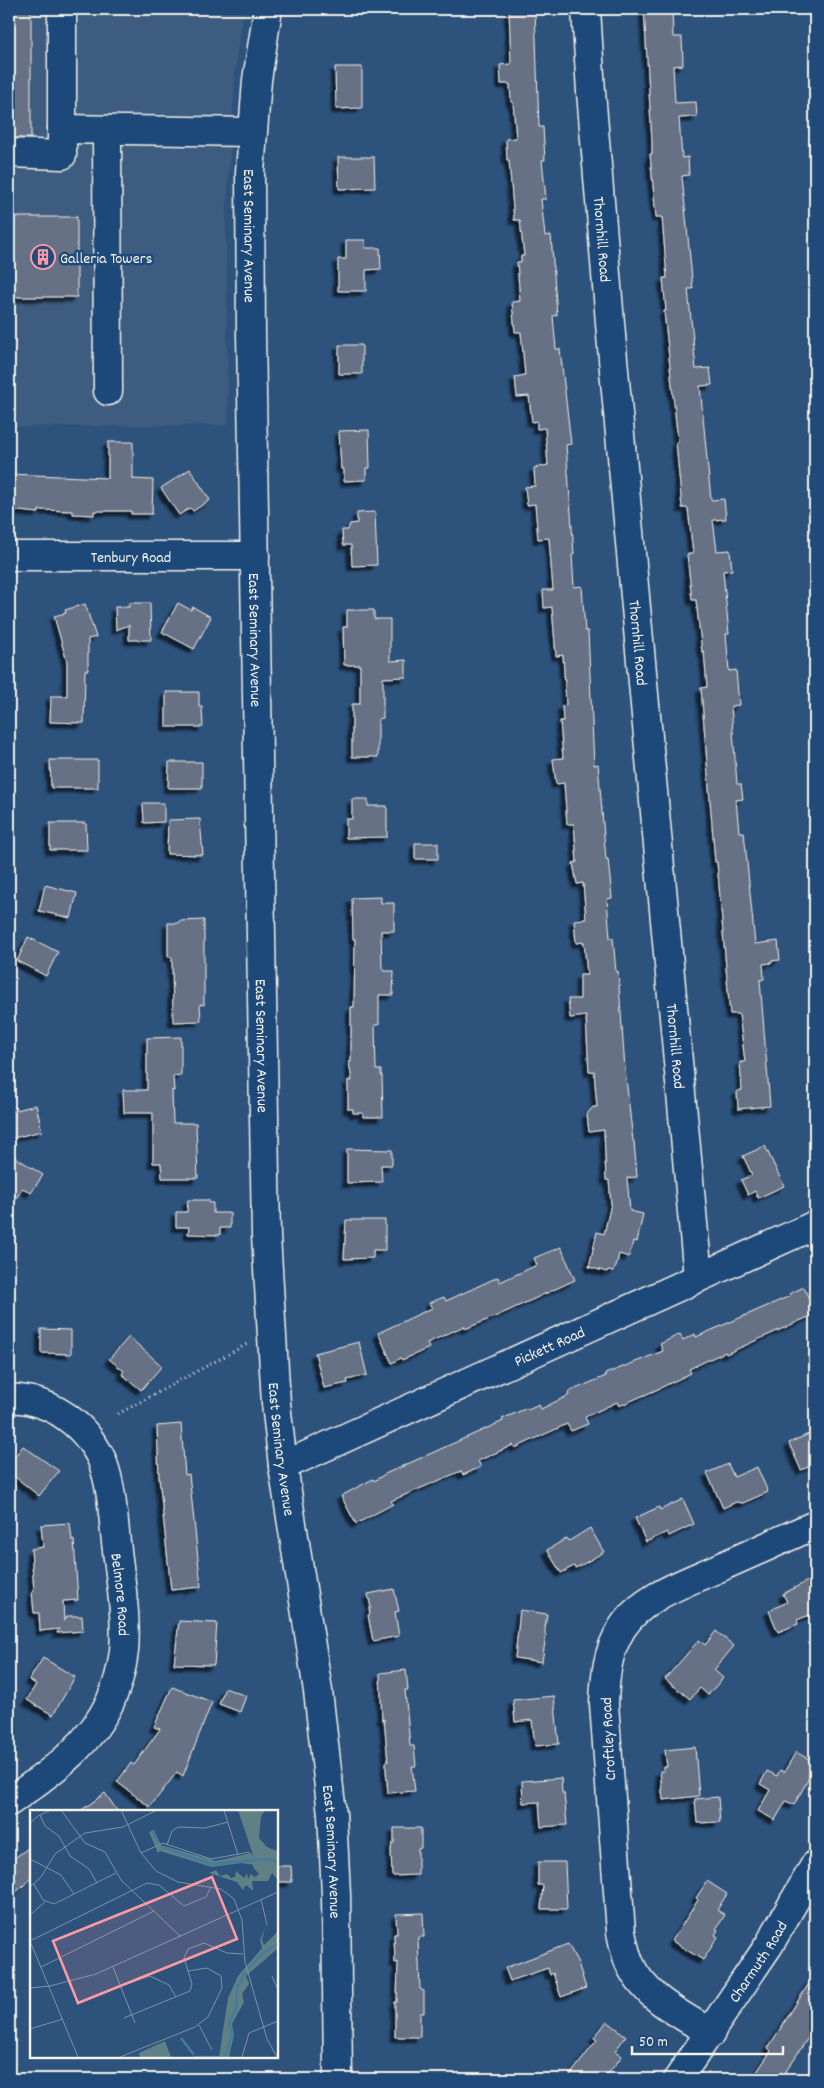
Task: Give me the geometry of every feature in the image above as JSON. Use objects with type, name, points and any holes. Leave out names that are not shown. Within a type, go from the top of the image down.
[{"type":"street","points":[[62,9],[62,142]]},
{"type":"street","name":"East Seminary Avenue","points":[[268,9],[257,80],[250,172],[266,1236],[271,1340],[283,1466],[318,1692],[332,1814],[336,1895],[338,2079]]},
{"type":"street","name":"Thornhill Road","points":[[586,9],[590,92],[613,359],[698,1277]]},
{"type":"street","points":[[107,130],[108,391]]},
{"type":"street","points":[[9,153],[107,130],[252,132]]},
{"type":"street","name":"Tenbury Road","points":[[9,556],[255,556]]},
{"type":"street","name":"Pickett Road","points":[[283,1466],[815,1225]]},
{"type":"street","name":"Belmore Road","points":[[9,1398],[35,1402],[54,1410],[74,1423],[90,1440],[103,1461],[109,1484],[125,1622],[124,1653],[119,1676],[111,1701],[98,1724],[71,1755],[50,1773],[9,1802]]},
{"type":"street","name":"Croftley Road","points":[[711,2033],[660,2001],[643,1984],[629,1963],[621,1932],[604,1704],[605,1672],[612,1646],[623,1626],[642,1607],[667,1591],[815,1525]]},
{"type":"street","name":"Charmuth Road","points":[[678,2079],[769,1945],[815,1865]]},
{"type":"path","points":[[118,1414],[247,1343]]},
{"type":"shaded area","points":[[9,9],[245,9],[237,50],[226,221],[228,425],[9,427]]},
{"type":"building","points":[[9,9],[31,9],[31,138],[9,138]]},
{"type":"building","points":[[509,9],[535,9],[539,127],[543,127],[545,160],[542,160],[546,199],[541,199],[545,236],[551,235],[557,315],[553,316],[556,349],[560,349],[571,444],[566,445],[574,554],[572,555],[574,587],[582,586],[585,631],[588,631],[594,765],[598,764],[606,859],[608,859],[612,898],[607,899],[610,938],[613,938],[616,972],[618,971],[625,1069],[634,1141],[637,1177],[627,1178],[630,1211],[643,1214],[637,1242],[633,1241],[629,1257],[619,1254],[616,1267],[613,1271],[608,1270],[607,1272],[589,1267],[597,1232],[604,1234],[611,1204],[609,1180],[606,1180],[604,1130],[589,1132],[587,1114],[593,1107],[597,1107],[594,1071],[589,1072],[586,1016],[570,1018],[568,999],[580,999],[580,975],[587,975],[584,942],[576,943],[574,920],[586,919],[583,883],[577,884],[573,863],[577,862],[574,824],[567,824],[564,783],[556,784],[553,759],[563,758],[560,721],[563,721],[562,706],[566,705],[563,655],[556,656],[552,607],[544,608],[543,590],[553,590],[549,538],[538,539],[535,504],[527,505],[525,487],[535,486],[534,468],[548,465],[545,428],[537,429],[537,421],[532,422],[529,396],[517,397],[515,377],[525,375],[521,332],[515,332],[512,302],[520,301],[517,262],[521,262],[521,256],[524,256],[520,220],[514,220],[509,160],[507,160],[506,139],[516,138],[513,102],[511,102],[510,84],[501,84],[500,65],[511,64]]},
{"type":"building","points":[[644,9],[672,9],[673,37],[682,37],[683,65],[673,66],[675,103],[696,102],[697,117],[679,118],[682,158],[688,157],[689,175],[682,176],[693,289],[688,289],[696,369],[710,368],[712,385],[700,386],[711,500],[724,499],[726,519],[713,520],[717,551],[730,550],[732,570],[723,571],[729,634],[726,634],[729,671],[736,670],[739,705],[731,706],[737,784],[741,784],[743,799],[736,800],[739,832],[744,832],[755,944],[778,941],[780,960],[763,964],[764,979],[760,980],[770,1106],[738,1109],[737,1091],[742,1090],[740,1062],[745,1062],[739,1014],[730,1014],[717,862],[715,862],[701,688],[707,687],[704,651],[702,652],[696,600],[692,600],[687,554],[693,554],[688,508],[682,508],[676,442],[678,441],[664,311],[666,311],[663,278],[667,278],[662,217],[656,217],[650,154],[652,154],[652,141]]},
{"type":"building","points":[[335,67],[362,67],[362,108],[336,109]]},
{"type":"building","points":[[338,157],[374,157],[375,188],[339,189]]},
{"type":"building","name":"Galleria Towers","points":[[9,217],[77,217],[77,297],[9,297]]},
{"type":"building","points":[[346,240],[365,240],[365,248],[380,248],[381,269],[366,270],[366,291],[338,291],[338,259],[346,259]]},
{"type":"building","points":[[339,345],[362,345],[362,374],[339,374]]},
{"type":"building","points":[[369,430],[370,468],[366,468],[366,480],[344,481],[344,469],[341,469],[339,431]]},
{"type":"building","points":[[108,442],[133,442],[133,479],[153,480],[152,514],[131,514],[131,511],[94,511],[94,515],[73,514],[73,511],[39,510],[39,513],[9,510],[9,474],[108,478]]},
{"type":"building","points":[[190,469],[210,500],[193,511],[190,508],[179,515],[161,488]]},
{"type":"building","points":[[375,512],[377,565],[352,566],[351,545],[343,545],[342,530],[348,530],[350,524],[357,523],[357,513]]},
{"type":"building","points":[[129,603],[150,603],[151,640],[129,640],[129,625],[116,630],[115,607],[129,607]]},
{"type":"building","points":[[178,603],[191,610],[193,607],[211,617],[194,649],[162,632]]},
{"type":"building","points":[[85,604],[96,637],[88,639],[88,670],[85,670],[84,723],[50,722],[51,696],[67,696],[67,662],[54,616],[66,613],[65,610]]},
{"type":"building","points":[[347,610],[374,610],[374,619],[390,619],[390,661],[406,660],[406,677],[383,678],[383,718],[378,719],[378,757],[352,757],[352,704],[360,704],[360,665],[344,665],[343,627],[347,627]]},
{"type":"building","points":[[166,692],[199,692],[199,707],[202,707],[203,727],[166,727]]},
{"type":"building","points":[[50,760],[98,760],[98,788],[51,788]]},
{"type":"building","points":[[169,762],[202,762],[202,788],[168,788]]},
{"type":"building","points":[[352,799],[368,799],[368,806],[387,806],[387,837],[346,838],[346,819],[352,819]]},
{"type":"building","points":[[143,803],[164,803],[164,822],[144,823]]},
{"type":"building","points":[[200,819],[203,855],[167,854],[168,820]]},
{"type":"building","points":[[50,823],[86,823],[87,850],[50,850]]},
{"type":"building","points":[[415,843],[438,843],[438,859],[415,859]]},
{"type":"building","points":[[45,885],[77,893],[71,918],[39,911]]},
{"type":"building","points":[[381,897],[381,903],[394,903],[394,931],[381,931],[382,968],[384,968],[384,971],[394,971],[393,995],[379,995],[379,1025],[375,1025],[376,1070],[381,1070],[382,1075],[383,1117],[363,1117],[363,1113],[353,1113],[353,1109],[348,1109],[348,1080],[352,1081],[349,1062],[351,1062],[351,1007],[354,1007],[355,939],[353,939],[352,898]]},
{"type":"building","points":[[204,920],[204,1005],[200,1004],[201,1021],[173,1022],[172,957],[168,957],[168,923]]},
{"type":"building","points":[[28,937],[58,952],[46,976],[17,961]]},
{"type":"building","points":[[181,1037],[181,1075],[173,1076],[173,1123],[196,1123],[198,1178],[162,1178],[161,1163],[153,1163],[153,1113],[124,1113],[123,1090],[147,1090],[147,1038]]},
{"type":"building","points":[[36,1105],[42,1131],[9,1139],[9,1112]]},
{"type":"building","points":[[765,1146],[784,1186],[758,1198],[755,1191],[748,1195],[741,1180],[752,1175],[743,1156]]},
{"type":"building","points":[[347,1149],[392,1150],[392,1165],[381,1165],[382,1182],[347,1183]]},
{"type":"building","points":[[9,1153],[43,1175],[31,1193],[23,1188],[9,1209]]},
{"type":"building","points":[[188,1200],[209,1200],[209,1203],[213,1203],[213,1213],[230,1213],[230,1228],[220,1228],[220,1235],[188,1234],[189,1227],[176,1227],[176,1212],[187,1212]]},
{"type":"building","points":[[346,1220],[385,1220],[385,1250],[373,1250],[373,1258],[344,1259]]},
{"type":"building","points":[[561,1247],[575,1280],[499,1315],[465,1329],[464,1326],[427,1343],[429,1348],[392,1363],[378,1333],[432,1308],[429,1303],[444,1297],[446,1301],[498,1277],[500,1282],[537,1265],[534,1258]]},
{"type":"building","points":[[804,1287],[815,1314],[689,1369],[691,1373],[656,1390],[619,1406],[617,1402],[585,1417],[588,1424],[571,1431],[567,1424],[515,1448],[513,1445],[478,1461],[481,1467],[463,1475],[461,1471],[391,1501],[393,1504],[356,1524],[341,1496],[373,1479],[374,1481],[385,1474],[503,1421],[502,1419],[527,1408],[528,1410],[539,1405],[541,1409],[569,1395],[568,1392],[606,1376],[605,1374],[663,1351],[660,1344],[680,1334],[683,1340],[695,1334],[696,1337],[790,1296],[789,1294]]},
{"type":"building","points":[[41,1329],[71,1330],[71,1354],[41,1353]]},
{"type":"building","points":[[129,1337],[162,1366],[141,1390],[122,1374],[124,1371],[109,1359]]},
{"type":"building","points":[[359,1342],[367,1375],[347,1380],[348,1383],[324,1388],[315,1353]]},
{"type":"building","points":[[181,1424],[185,1475],[189,1474],[201,1587],[171,1590],[159,1477],[157,1426]]},
{"type":"building","points":[[815,1431],[815,1464],[801,1470],[789,1443]]},
{"type":"building","points":[[23,1446],[59,1471],[39,1496],[9,1472],[9,1464]]},
{"type":"building","points":[[728,1464],[734,1477],[757,1467],[768,1492],[743,1503],[736,1502],[723,1508],[707,1473]]},
{"type":"building","points":[[683,1499],[694,1524],[669,1536],[667,1532],[646,1542],[635,1518],[659,1507],[660,1510]]},
{"type":"building","points":[[70,1523],[72,1541],[74,1540],[78,1600],[63,1601],[64,1622],[67,1616],[82,1616],[83,1631],[57,1633],[59,1629],[40,1631],[39,1613],[34,1613],[31,1549],[43,1547],[41,1525]]},
{"type":"building","points":[[590,1528],[604,1552],[580,1566],[575,1568],[574,1566],[561,1573],[547,1550],[567,1538],[569,1541]]},
{"type":"building","points":[[815,1577],[815,1618],[812,1614],[797,1620],[798,1624],[778,1632],[769,1611],[787,1602],[783,1594]]},
{"type":"building","points":[[394,1589],[399,1611],[395,1612],[399,1636],[373,1641],[368,1615],[370,1614],[369,1608],[371,1608],[368,1594]]},
{"type":"building","points":[[520,1610],[547,1614],[542,1662],[515,1658]]},
{"type":"building","points":[[179,1621],[217,1623],[214,1665],[174,1664]]},
{"type":"building","points":[[716,1631],[734,1646],[714,1670],[723,1678],[708,1695],[700,1688],[690,1699],[665,1679],[699,1640],[705,1645]]},
{"type":"building","points":[[43,1658],[75,1677],[53,1715],[27,1700],[36,1684],[29,1680]]},
{"type":"building","points":[[406,1670],[408,1690],[405,1690],[410,1746],[414,1746],[416,1766],[412,1766],[415,1791],[388,1793],[386,1762],[388,1762],[384,1719],[382,1720],[380,1673]]},
{"type":"building","points":[[172,1687],[212,1702],[183,1776],[177,1772],[150,1807],[117,1782],[131,1763],[134,1765],[160,1729],[154,1727]]},
{"type":"building","points":[[225,1688],[246,1696],[240,1712],[219,1704]]},
{"type":"building","points":[[554,1696],[559,1744],[535,1746],[532,1720],[515,1722],[513,1700]]},
{"type":"building","points":[[695,1747],[699,1796],[663,1800],[660,1771],[664,1771],[664,1767],[667,1767],[665,1750]]},
{"type":"building","points":[[796,1752],[815,1763],[815,1767],[794,1805],[786,1801],[775,1820],[758,1811],[770,1790],[760,1784],[767,1771],[777,1776],[780,1770],[784,1772]]},
{"type":"building","points":[[561,1778],[567,1825],[541,1827],[539,1802],[523,1803],[522,1781]]},
{"type":"building","points":[[105,1793],[117,1810],[82,1810]]},
{"type":"building","points":[[718,1797],[720,1822],[697,1823],[695,1799]]},
{"type":"building","points":[[394,1828],[421,1828],[421,1848],[418,1849],[418,1875],[392,1876],[391,1850],[392,1843],[394,1843]]},
{"type":"building","points":[[30,1847],[30,1880],[9,1898],[9,1862]]},
{"type":"building","points":[[538,1862],[565,1862],[567,1909],[541,1909],[543,1885],[538,1885]]},
{"type":"building","points":[[278,1866],[291,1866],[292,1882],[278,1882]]},
{"type":"building","points":[[707,1881],[727,1894],[717,1910],[725,1915],[716,1929],[718,1930],[715,1935],[718,1937],[703,1960],[672,1941],[698,1900],[696,1898]]},
{"type":"building","points":[[423,1913],[424,1937],[418,1937],[420,1989],[424,1991],[424,2013],[420,2013],[420,2037],[395,2037],[398,1962],[395,1963],[394,1934],[397,1934],[396,1914]]},
{"type":"building","points":[[568,1944],[578,1963],[586,1988],[561,1997],[553,1973],[550,1975],[548,1968],[510,1981],[505,1968]]},
{"type":"building","points":[[815,1974],[815,2027],[781,2079],[752,2079],[771,2051],[768,2048]]},
{"type":"building","points":[[607,2021],[626,2036],[615,2051],[622,2056],[604,2079],[567,2079],[597,2040],[594,2038]]},
{"type":"place","name":"Galleria Towers","points":[[43,257]]}]
